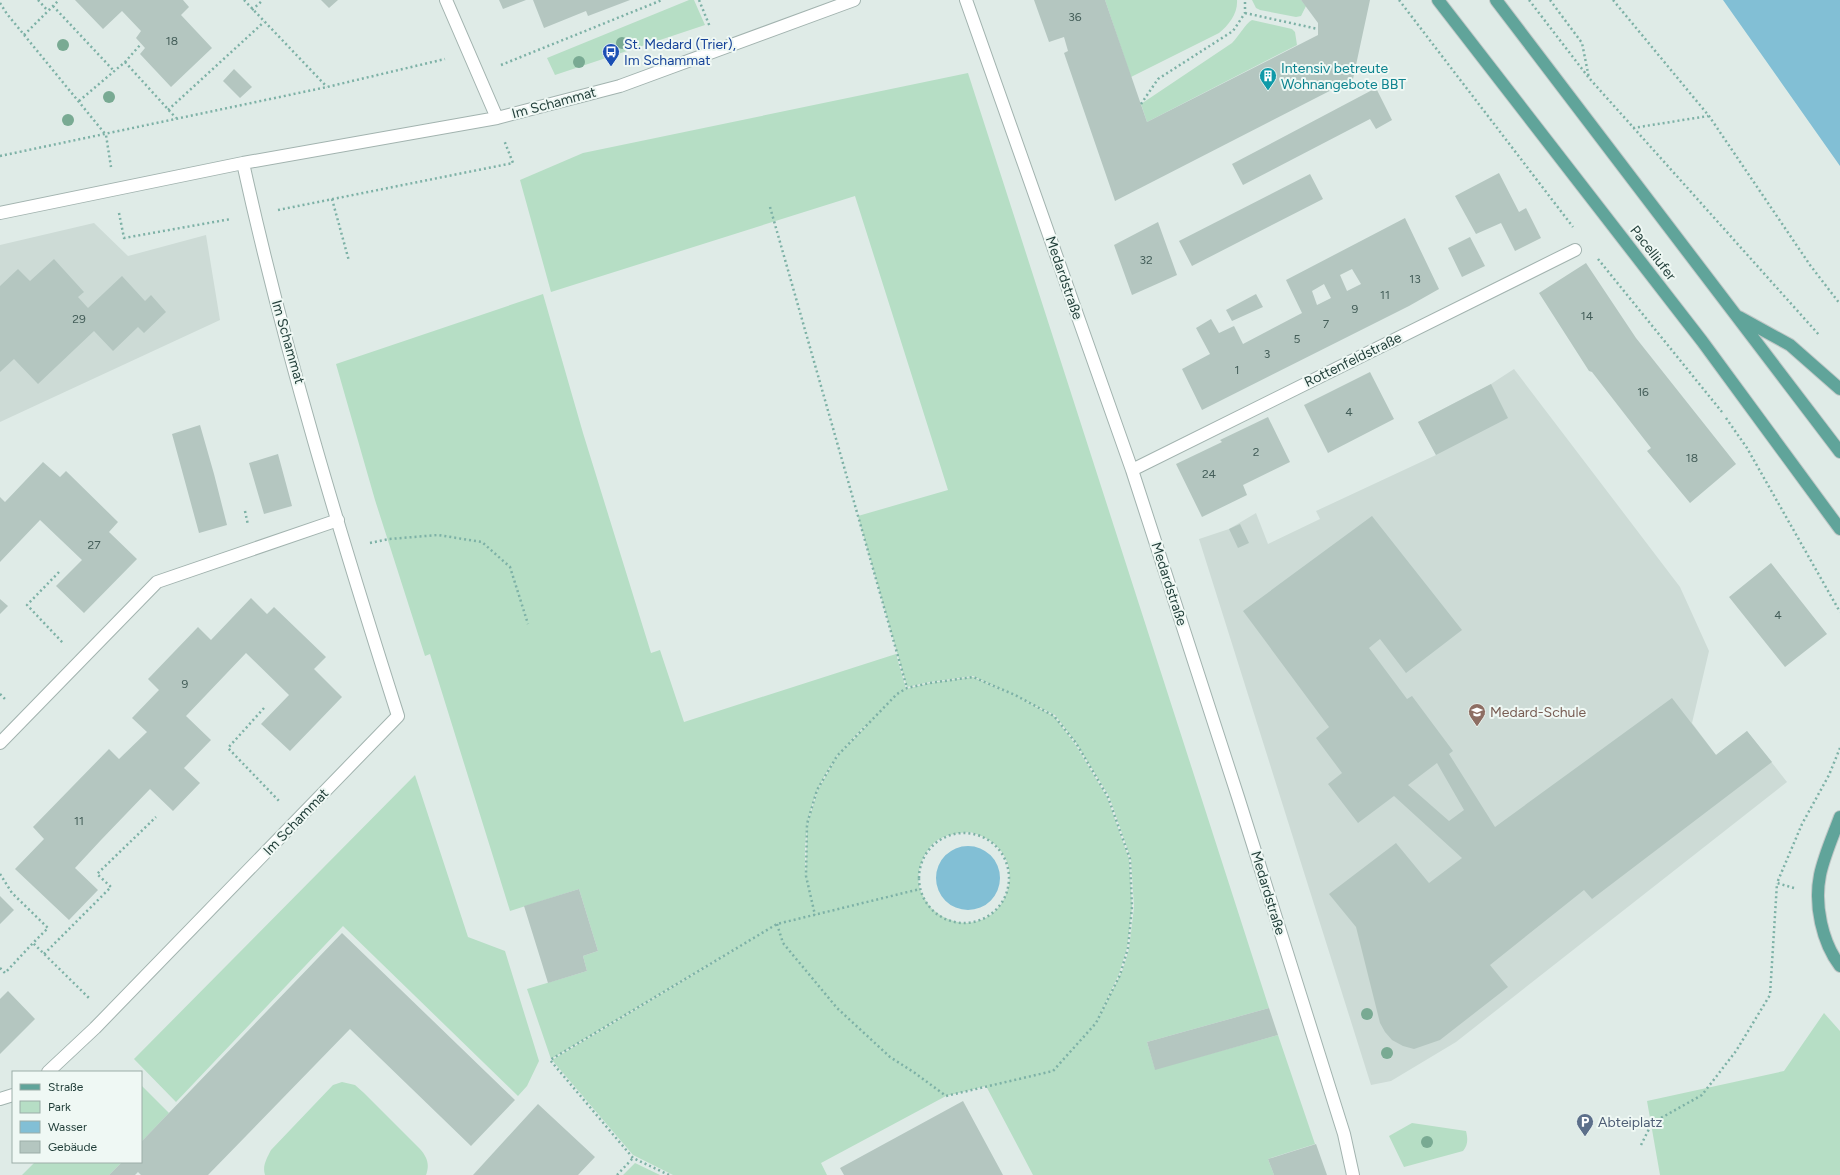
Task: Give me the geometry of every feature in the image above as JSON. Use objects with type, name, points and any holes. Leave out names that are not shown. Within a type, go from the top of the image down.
[{"type":"main road","name":"Pacelliufer","points":[[1438,0],[1702,341],[1840,529]]},
{"type":"main road","name":"Pacelliufer","points":[[1496,0],[1840,452]]},
{"type":"main road","points":[[1735,314],[1790,345],[1840,390]]},
{"type":"main road","points":[[1840,817],[1820,875],[1818,894],[1819,910],[1824,931],[1830,949],[1840,966]]},
{"type":"main road","points":[[1826,858],[1840,843]]},
{"type":"street","points":[[446,0],[496,118]]},
{"type":"street","name":"Im Schammat","points":[[0,213],[243,163],[496,118],[620,86],[854,0]]},
{"type":"street","name":"Medardstraße","points":[[966,0],[1132,470],[1241,804],[1344,1134],[1353,1175]]},
{"type":"street","name":"Im Schammat","points":[[49,1071],[107,1015],[398,716],[347,556],[275,296],[243,163]]},
{"type":"street","name":"Rottenfeldstraße","points":[[1132,470],[1575,250]]},
{"type":"street","points":[[0,743],[157,582],[338,520]]},
{"type":"street","points":[[0,1099],[12,1095]]},
{"type":"path","points":[[38,0],[48,11]]},
{"type":"path","points":[[24,35],[59,0]]},
{"type":"path","points":[[244,0],[327,87]]},
{"type":"path","points":[[252,10],[263,0]]},
{"type":"path","points":[[478,75],[662,0]]},
{"type":"path","points":[[698,0],[720,48]]},
{"type":"path","points":[[1141,104],[1158,79],[1233,31],[1245,13],[1245,0]]},
{"type":"path","points":[[1399,0],[1576,231]]},
{"type":"path","points":[[1529,0],[1589,78],[1824,341]]},
{"type":"path","points":[[1550,0],[1582,43],[1589,78]]},
{"type":"path","points":[[1614,0],[1708,116],[1810,265],[1840,304]]},
{"type":"path","points":[[0,3],[24,35],[106,135],[114,189],[124,238],[255,215],[513,163],[496,118]]},
{"type":"path","points":[[53,6],[114,71]]},
{"type":"path","points":[[1245,13],[1318,29]]},
{"type":"path","points":[[168,110],[264,22]]},
{"type":"path","points":[[79,101],[125,62],[141,44]]},
{"type":"path","points":[[0,156],[106,135],[327,87],[441,60],[468,51]]},
{"type":"path","points":[[125,62],[176,119]]},
{"type":"path","points":[[1633,128],[1708,116]]},
{"type":"path","points":[[332,199],[349,261]]},
{"type":"path","points":[[770,206],[906,688]]},
{"type":"path","points":[[1595,255],[1727,420],[1747,448],[1840,612]]},
{"type":"path","points":[[347,556],[367,544],[389,539],[438,535],[482,542],[510,567],[528,624]]},
{"type":"path","points":[[59,572],[27,605],[80,661]]},
{"type":"path","points":[[777,924],[783,943],[837,1008],[890,1057],[946,1096],[1053,1071],[1096,1023],[1120,975],[1128,948],[1132,907],[1130,859],[1108,797],[1076,744],[1054,716],[1015,695],[972,677],[930,683],[906,688],[897,694],[837,756],[817,790],[807,824],[806,876],[815,915]]},
{"type":"path","points":[[264,708],[228,748],[297,820]]},
{"type":"path","points":[[1641,1145],[1652,1123],[1702,1095],[1736,1050],[1770,995],[1777,883],[1802,824],[1829,775],[1840,748]]},
{"type":"path","points":[[44,954],[111,887],[97,874],[156,817]]},
{"type":"path","points":[[970,832],[982,835],[997,845],[1007,860],[1010,880],[1005,897],[996,911],[982,920],[971,923],[958,923],[937,914],[926,902],[920,889],[919,877],[922,860],[935,842],[954,833],[970,832]]},
{"type":"path","points":[[0,874],[12,892],[48,928],[5,973],[0,968]]},
{"type":"path","points":[[1777,883],[1800,890]]},
{"type":"path","points":[[669,1175],[633,1158],[550,1060],[777,924],[920,889]]},
{"type":"path","points":[[33,943],[107,1015]]},
{"type":"path","points":[[617,1175],[633,1158]]},
{"type":"shaded area","points":[[94,223],[128,256],[206,235],[220,320],[0,422],[0,245]]},
{"type":"shaded area","name":"Medard-Schule","points":[[1514,369],[1680,587],[1709,651],[1692,723],[1716,755],[1747,731],[1787,782],[1456,1042],[1391,1081],[1371,1085],[1199,539],[1229,529],[1256,513],[1268,544],[1320,519],[1316,511],[1436,455],[1418,422],[1491,384]]},
{"type":"green space","points":[[689,0],[694,0],[705,25],[555,75],[547,58]]},
{"type":"green space","points":[[1105,0],[1237,0],[1237,5],[1232,18],[1219,33],[1131,77]]},
{"type":"green space","points":[[1252,0],[1301,0],[1306,6],[1301,16],[1296,17],[1260,10],[1256,8]]},
{"type":"green space","points":[[1252,20],[1292,29],[1295,32],[1297,45],[1147,122],[1141,104],[1232,43]]},
{"type":"green space","points":[[968,73],[1269,1008],[1147,1042],[1155,1069],[1278,1035],[1315,1144],[1268,1159],[1274,1175],[1033,1175],[986,1086],[946,1096],[821,1163],[827,1175],[673,1175],[633,1155],[552,1060],[777,924],[551,1059],[527,989],[587,971],[583,956],[598,951],[579,889],[510,911],[430,654],[425,656],[375,500],[336,364],[543,294],[583,433],[651,653],[660,650],[684,722],[896,654],[906,689],[930,683],[973,677],[1054,716],[1075,744],[1107,797],[1129,859],[1132,907],[1127,948],[1119,974],[1096,1023],[1123,969],[1129,949],[1134,907],[1131,859],[1109,796],[1076,743],[1055,715],[973,676],[930,682],[907,687],[858,516],[948,490],[855,196],[551,292],[520,180],[583,153]],"holes":[[[867,725],[845,748],[861,730]],[[834,762],[818,790],[808,821],[813,804],[819,787],[827,771]],[[807,830],[806,876],[805,857]],[[970,832],[992,842],[1005,857],[1010,874],[1007,891],[999,907],[986,918],[969,923],[943,917],[928,905],[921,892],[918,879],[920,865],[930,847],[943,837]]]},
{"type":"green space","points":[[415,775],[468,937],[505,951],[539,1061],[527,1086],[518,1096],[343,926],[176,1102],[134,1059]]},
{"type":"green space","points":[[1824,1013],[1840,1031],[1840,1175],[1660,1175],[1647,1101],[1784,1071]]},
{"type":"green space","points":[[342,1082],[355,1085],[420,1149],[427,1161],[428,1167],[426,1175],[265,1175],[265,1165],[271,1150],[333,1085]]},
{"type":"green space","points":[[142,1086],[169,1113],[142,1141]]},
{"type":"green space","points":[[1412,1123],[1466,1131],[1467,1144],[1463,1151],[1404,1167],[1389,1136]]},
{"type":"green space","points":[[34,1163],[121,1163],[109,1175],[22,1175]]},
{"type":"green space","points":[[635,1163],[660,1175],[623,1175]]},
{"type":"water","points":[[1723,0],[1840,0],[1840,166]]},
{"type":"water","points":[[962,846],[974,846],[991,855],[998,866],[1000,878],[998,890],[991,901],[974,910],[962,910],[950,905],[941,896],[936,884],[936,872],[941,860],[950,851]]},
{"type":"building","points":[[75,0],[183,0],[189,7],[181,15],[212,48],[171,87],[140,54],[145,48],[136,38],[141,31],[122,11],[103,29]]},
{"type":"building","points":[[321,0],[338,0],[329,8]]},
{"type":"building","points":[[499,0],[526,0],[503,9]]},
{"type":"building","points":[[533,0],[630,0],[588,16],[586,11],[544,28]]},
{"type":"building","name":"Intensiv betreute Wohnangebote BBT","points":[[1034,0],[1105,0],[1147,122],[1318,35],[1318,23],[1301,0],[1370,0],[1353,79],[1115,201],[1064,53],[1068,51],[1064,37],[1049,42]]},
{"type":"building","points":[[234,69],[252,87],[240,98],[223,81]]},
{"type":"building","points":[[1376,88],[1392,120],[1376,129],[1370,119],[1243,185],[1232,164]]},
{"type":"building","points":[[1499,173],[1519,212],[1526,208],[1541,238],[1515,251],[1501,223],[1476,234],[1455,196]]},
{"type":"building","points":[[1310,174],[1323,199],[1192,266],[1179,241]]},
{"type":"building","points":[[1405,218],[1439,289],[1409,306],[1202,410],[1182,369],[1210,354],[1196,328],[1211,319],[1219,333],[1234,326],[1243,344],[1302,313],[1286,280]],"holes":[[[1352,269],[1361,284],[1347,291],[1340,275]],[[1324,284],[1331,298],[1317,305],[1312,291]]]},
{"type":"building","points":[[1158,222],[1177,275],[1132,295],[1114,245]]},
{"type":"building","points":[[1470,237],[1485,266],[1462,277],[1448,248]]},
{"type":"building","points":[[54,259],[84,292],[78,297],[88,308],[122,276],[145,301],[151,295],[166,312],[144,333],[138,327],[113,351],[94,331],[38,384],[14,359],[0,372],[0,286],[18,269],[30,281]]},
{"type":"building","points":[[1586,263],[1636,338],[1736,464],[1690,503],[1647,451],[1651,448],[1592,372],[1589,371],[1539,293]]},
{"type":"building","points":[[1256,294],[1263,307],[1232,321],[1226,310]]},
{"type":"building","points":[[1370,372],[1394,419],[1328,453],[1304,405]]},
{"type":"building","points":[[1491,384],[1508,418],[1436,455],[1418,422]]},
{"type":"building","points":[[1268,417],[1290,462],[1243,485],[1247,495],[1202,517],[1176,464],[1222,442],[1220,440]]},
{"type":"building","points":[[200,425],[227,525],[199,533],[172,434]]},
{"type":"building","points":[[278,454],[292,506],[264,514],[249,463]]},
{"type":"building","points":[[43,462],[60,477],[66,471],[118,522],[109,532],[137,559],[84,613],[56,586],[82,560],[40,520],[0,562],[0,497],[5,502]]},
{"type":"building","points":[[1372,516],[1462,630],[1406,673],[1380,639],[1369,648],[1407,699],[1412,696],[1453,751],[1449,754],[1495,827],[1672,698],[1716,755],[1747,731],[1772,762],[1592,899],[1584,890],[1490,965],[1508,987],[1440,1040],[1414,1049],[1403,1046],[1392,1040],[1380,1023],[1356,927],[1329,894],[1396,843],[1429,883],[1462,858],[1394,796],[1358,823],[1328,784],[1342,773],[1316,738],[1329,727],[1243,611]],"holes":[[[1437,763],[1464,810],[1449,821],[1408,785]]]},
{"type":"building","points":[[1240,524],[1249,543],[1238,548],[1229,529]]},
{"type":"building","points":[[1771,563],[1827,634],[1785,667],[1729,597]]},
{"type":"building","points":[[251,598],[267,614],[274,607],[326,657],[314,669],[342,697],[290,751],[261,724],[289,695],[246,653],[186,716],[211,740],[184,768],[200,783],[173,811],[150,789],[101,840],[75,868],[98,890],[69,920],[15,869],[44,839],[33,827],[109,749],[119,759],[147,732],[132,718],[159,690],[148,679],[198,627],[211,640]]},
{"type":"building","points":[[0,599],[8,606],[0,614]]},
{"type":"building","points":[[579,889],[598,951],[583,956],[587,971],[548,983],[524,906]]},
{"type":"building","points":[[0,896],[14,910],[0,924]]},
{"type":"building","points":[[342,933],[515,1100],[471,1146],[350,1029],[208,1175],[141,1175],[138,1172],[135,1175],[109,1175],[121,1163],[142,1163],[142,1141]]},
{"type":"building","points":[[8,991],[35,1019],[0,1054],[0,999]]},
{"type":"building","points":[[1269,1008],[1278,1035],[1155,1070],[1147,1042]]},
{"type":"building","points":[[963,1101],[1003,1175],[844,1175],[840,1168]]},
{"type":"building","points":[[538,1104],[595,1157],[578,1175],[473,1175]]},
{"type":"building","points":[[1316,1144],[1327,1175],[1274,1175],[1268,1159]]},
{"type":"place","name":"St. Medard (Trier), Im Schammat","points":[[611,67]]},
{"type":"place","name":"Intensiv betreute Wohnangebote BBT","points":[[1268,91]]},
{"type":"place","name":"Medard-Schule","points":[[1477,727]]},
{"type":"place","name":"Abteiplatz","points":[[1585,1137]]}]
